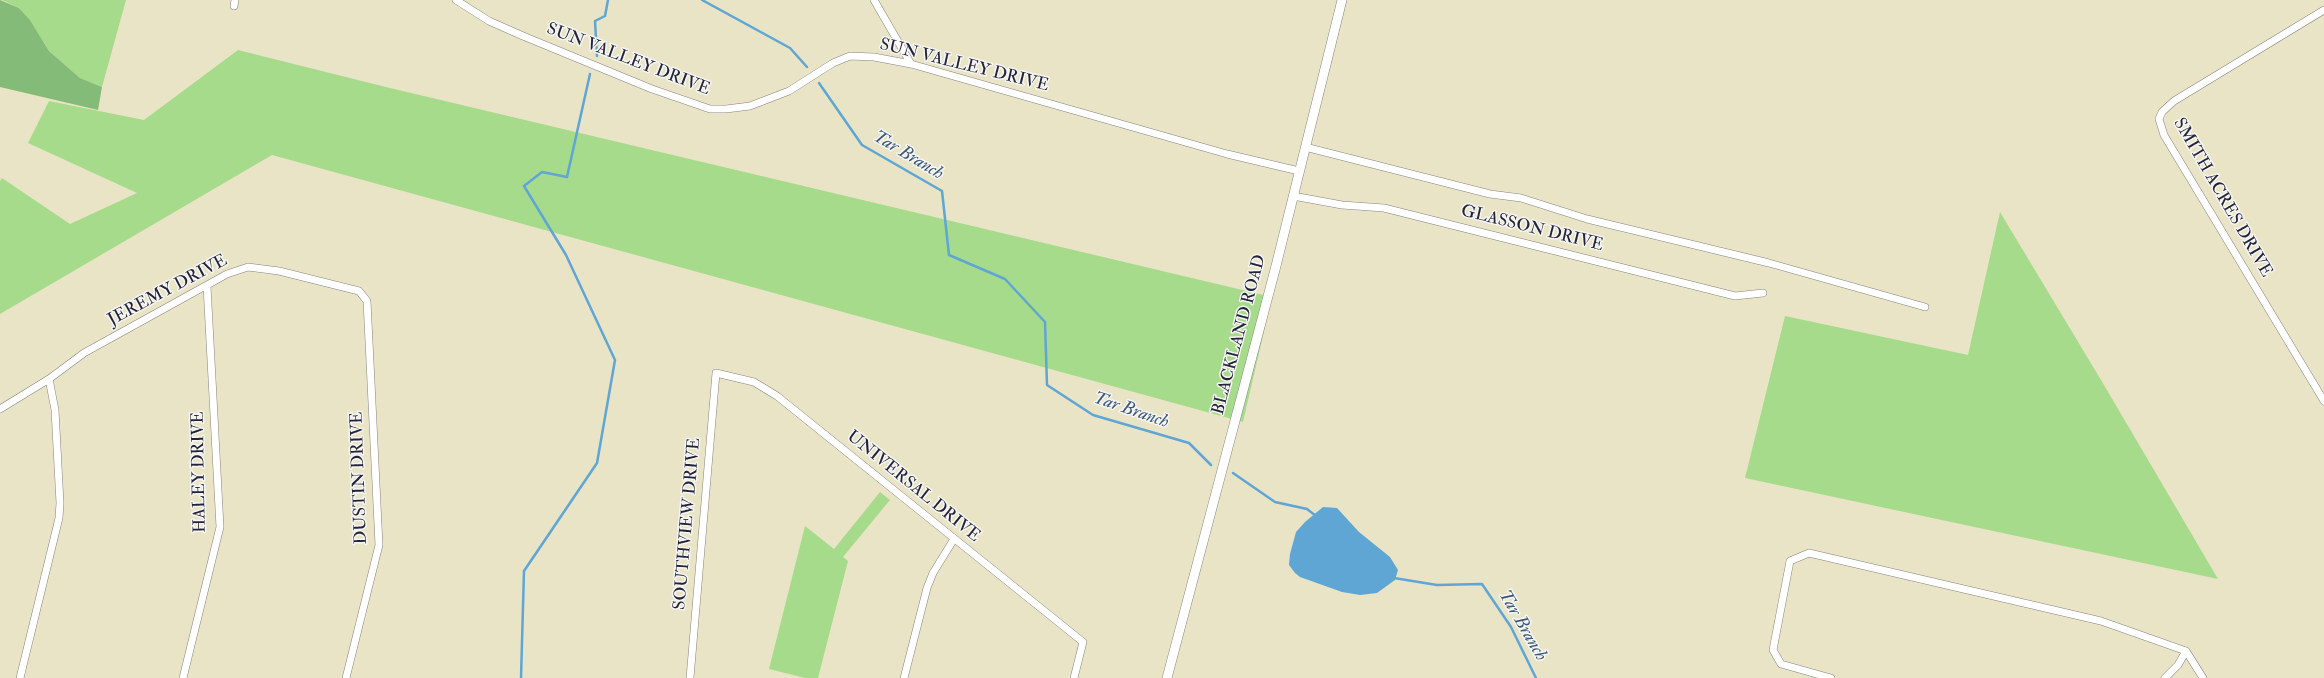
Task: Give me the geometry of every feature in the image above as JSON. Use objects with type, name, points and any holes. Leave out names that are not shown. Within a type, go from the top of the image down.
[{"type":"street","name":"SUN VALLEY DRIVE","points":[[456,0],[489,21],[516,33],[652,89],[710,109],[744,107],[769,100],[789,91],[833,63],[850,56],[874,57],[911,64],[1227,154],[1299,171]]},
{"type":"street","points":[[874,0],[911,64]]},
{"type":"street","name":"BLACKLAND ROAD","points":[[1167,678],[1293,196],[1342,0]]},
{"type":"street","name":"SMITH ACRES DRIVE","points":[[2324,10],[2174,101],[2162,112],[2158,119],[2171,148],[2324,401]]},
{"type":"street","points":[[1305,148],[1490,194],[1521,198],[1587,219],[1769,263],[1925,307]]},
{"type":"street","name":"GLASSON DRIVE","points":[[1293,196],[1342,205],[1384,208],[1735,296],[1763,293]]},
{"type":"street","name":"JEREMY DRIVE","points":[[0,409],[49,378],[84,353],[227,274],[248,267],[279,271],[345,287],[359,291],[365,297]]},
{"type":"street","name":"HALEY DRIVE","points":[[183,678],[220,527],[207,286]]},
{"type":"street","name":"DUSTIN DRIVE","points":[[346,678],[379,545],[367,301],[365,297]]},
{"type":"street","name":"UNIVERSAL DRIVE","points":[[716,373],[754,382],[777,396],[1083,642],[1074,678]]},
{"type":"street","name":"SOUTHVIEW DRIVE","points":[[690,678],[716,373]]},
{"type":"street","points":[[20,678],[59,518],[60,503],[55,410],[49,378]]},
{"type":"street","points":[[904,678],[927,588],[933,573],[954,539]]},
{"type":"street","points":[[1831,678],[1780,664],[1773,650],[1790,561],[1809,553],[2101,621],[2186,651],[2203,678]]},
{"type":"street","points":[[2165,678],[2178,665],[2186,651]]},
{"type":"green space","points":[[0,0],[19,8],[30,20],[49,51],[80,78],[102,87],[98,110],[0,87]]},
{"type":"green space","points":[[2,0],[126,0],[102,87],[80,78],[49,51],[30,20],[19,8]]},
{"type":"green space","points":[[238,50],[390,88],[1272,297],[1243,422],[272,155],[0,314],[0,181],[2,178],[70,224],[137,193],[28,143],[49,101],[144,120]]},
{"type":"green space","points":[[2000,212],[2218,579],[1745,478],[1785,316],[1968,355]]},
{"type":"green space","points":[[880,492],[890,500],[843,557],[848,561],[818,678],[805,678],[769,669],[805,526],[834,549]]},
{"type":"water","points":[[1323,507],[1337,508],[1359,532],[1390,557],[1398,570],[1395,580],[1377,593],[1360,595],[1342,592],[1300,577],[1295,573],[1289,565],[1290,554],[1296,532],[1305,522]]},
{"type":"waterway","points":[[597,56],[595,21],[605,16],[608,0]]},
{"type":"waterway","name":"Tar Branch","points":[[702,0],[790,48],[807,67]]},
{"type":"waterway","points":[[521,678],[524,571],[597,463],[615,360],[566,255],[524,186],[542,172],[567,177],[590,74]]},
{"type":"waterway","name":"Tar Branch","points":[[819,83],[862,145],[942,191],[949,255],[1005,279],[1045,322],[1047,385],[1093,415],[1189,443],[1211,465]]},
{"type":"waterway","name":"Tar Branch","points":[[1233,473],[1275,502],[1307,509],[1316,516]]},
{"type":"waterway","name":"Tar Branch","points":[[1394,578],[1437,585],[1482,584],[1511,627],[1536,678]]}]
